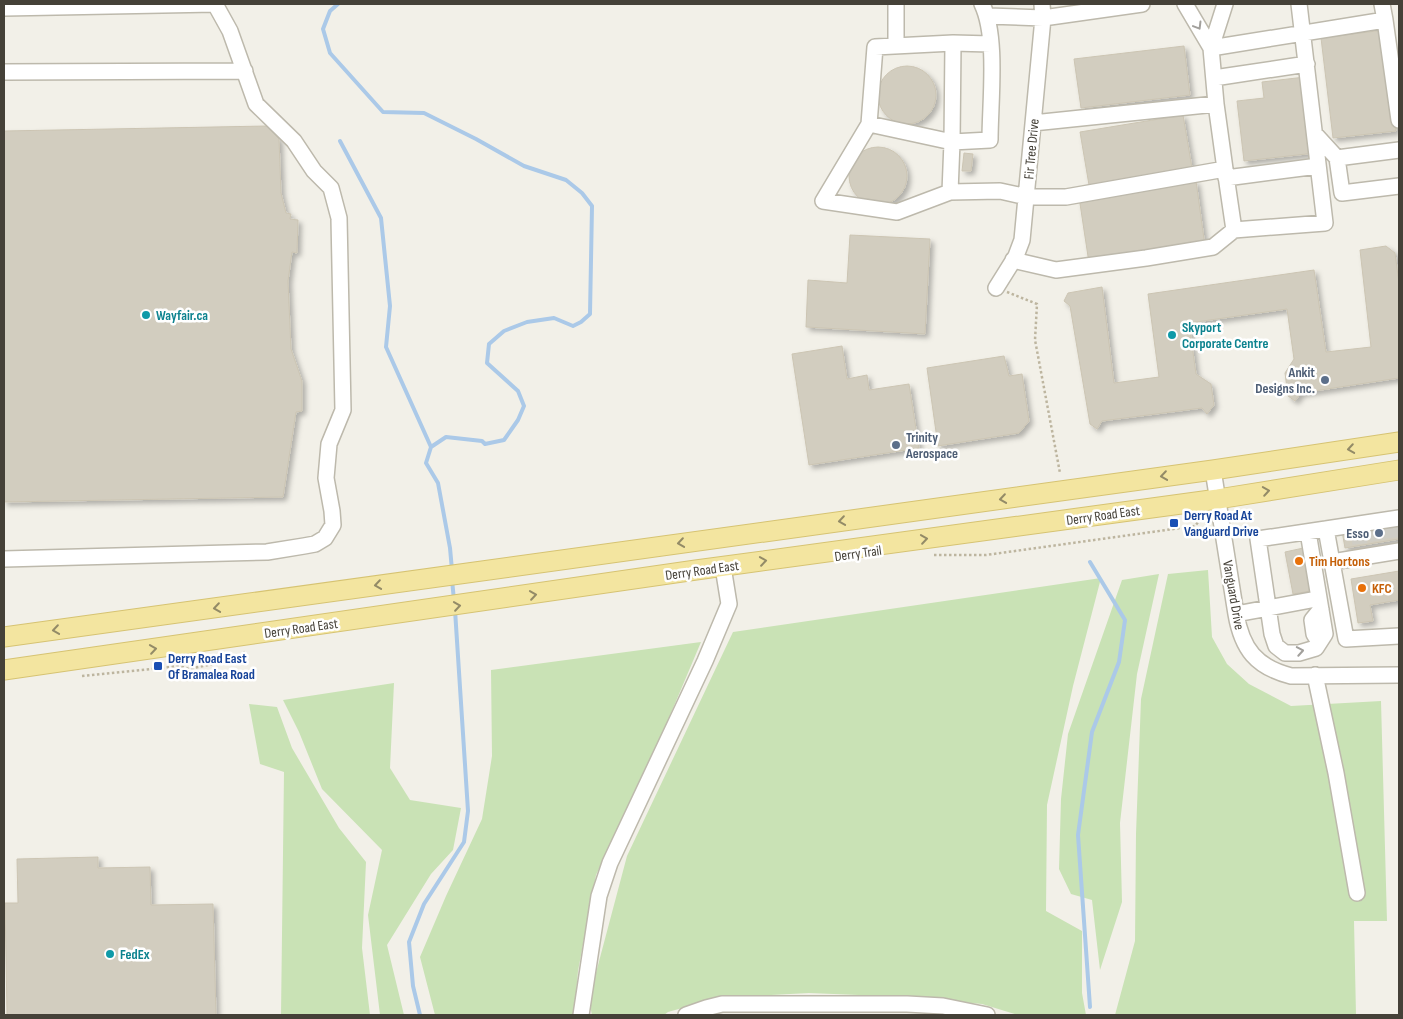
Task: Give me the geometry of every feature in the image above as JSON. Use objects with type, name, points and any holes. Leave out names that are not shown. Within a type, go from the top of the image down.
[{"type":"main road","points":[[4,637],[1213,470],[1399,442]]},
{"type":"main road","name":"Derry Road East","points":[[4,670],[723,567],[1218,499],[1399,470]]},
{"type":"street","points":[[4,8],[216,4],[230,31],[256,104],[294,141],[314,171],[331,188],[339,218],[343,410],[328,444],[326,478],[333,525],[325,538],[315,544],[267,552],[4,559]]},
{"type":"street","points":[[896,4],[896,46]]},
{"type":"street","points":[[868,124],[952,142],[990,140],[991,44],[985,10],[1042,11],[1142,4]]},
{"type":"street","points":[[1185,4],[1211,48]]},
{"type":"street","points":[[1225,4],[1211,48],[1216,104],[1234,230]]},
{"type":"street","points":[[1013,260],[1056,270],[1213,248],[1234,230],[1325,223],[1300,4]]},
{"type":"street","points":[[1382,4],[1399,120]]},
{"type":"street","name":"Fir Tree Drive","points":[[996,288],[1013,260],[1022,240],[1042,11]]},
{"type":"street","points":[[1211,48],[1385,20]]},
{"type":"street","points":[[950,192],[953,44]]},
{"type":"street","points":[[991,44],[874,47],[868,124],[823,201],[897,212],[950,192],[1000,191],[1027,197],[1066,197],[1225,174],[1318,166]]},
{"type":"street","points":[[1214,78],[1307,64]]},
{"type":"street","points":[[4,72],[245,71]]},
{"type":"street","points":[[1033,124],[1216,104]]},
{"type":"street","points":[[1315,134],[1337,158],[1342,192],[1399,186]]},
{"type":"street","points":[[1337,158],[1399,150]]},
{"type":"street","name":"Vanguard Drive","points":[[1213,470],[1239,632],[1246,648],[1261,663],[1276,672],[1291,676],[1399,675]]},
{"type":"street","points":[[1308,532],[1316,604],[1324,634],[1316,648],[1299,653],[1285,653],[1276,646],[1272,634],[1258,539],[1308,532],[1386,522]]},
{"type":"street","points":[[1326,530],[1346,638],[1399,636]]},
{"type":"street","points":[[1332,562],[1361,551],[1389,548]]},
{"type":"street","points":[[581,1015],[599,896],[610,863],[705,662],[729,604],[723,567]]},
{"type":"street","points":[[1236,614],[1268,607],[1316,604]]},
{"type":"street","points":[[1315,676],[1336,773],[1357,892]]},
{"type":"street","points":[[686,1015],[722,1004],[907,1004],[943,1006],[987,1015]]},
{"type":"path","points":[[996,288],[1037,304],[1035,340],[1060,473]]},
{"type":"path","points":[[926,555],[986,554],[1195,526],[1218,499]]},
{"type":"green space","points":[[1208,570],[1212,637],[1227,664],[1249,684],[1291,706],[1381,701],[1387,921],[1354,921],[1356,1015],[1115,1015],[1135,941],[1136,834],[1141,699],[1168,574]]},
{"type":"green space","points":[[1159,574],[1137,674],[1120,823],[1122,902],[1100,970],[1092,900],[1071,894],[1059,869],[1061,799],[1068,734],[1122,580]]},
{"type":"green space","points":[[1101,578],[1073,686],[1047,805],[1046,911],[1082,931],[1082,993],[1086,1015],[1018,1015],[982,1004],[908,997],[809,993],[718,998],[668,1012],[664,1015],[592,1015],[590,1006],[593,984],[627,856],[733,632]]},
{"type":"green space","points":[[701,642],[660,739],[596,875],[578,971],[574,1015],[435,1015],[420,957],[482,819],[492,756],[491,670]]},
{"type":"green space","points":[[394,683],[390,768],[410,800],[461,808],[453,850],[431,874],[387,945],[404,1015],[380,1015],[368,915],[382,850],[322,789],[299,732],[283,700]]},
{"type":"green space","points":[[249,704],[277,707],[292,748],[339,828],[366,862],[362,948],[370,1015],[281,1015],[284,772],[260,764]]},
{"type":"building","points":[[1384,30],[1396,131],[1333,138],[1321,38]]},
{"type":"building","points":[[1184,46],[1190,95],[1081,108],[1074,59]]},
{"type":"building","points":[[907,66],[918,68],[931,79],[936,95],[934,106],[923,119],[907,124],[896,122],[883,111],[878,95],[880,84],[891,71]]},
{"type":"building","points":[[1305,77],[1315,153],[1244,161],[1237,101],[1264,98],[1262,82]]},
{"type":"building","points":[[1183,115],[1192,168],[1089,185],[1080,132]]},
{"type":"building","name":"Wayfair.ca","points":[[267,126],[279,139],[281,193],[286,213],[291,214],[290,219],[298,220],[297,253],[292,252],[288,281],[291,349],[302,381],[302,411],[296,412],[283,497],[4,502],[4,131]]},
{"type":"building","points":[[878,147],[894,152],[902,160],[907,176],[902,192],[894,200],[878,205],[862,200],[854,192],[849,176],[854,160],[862,152]]},
{"type":"building","points":[[964,153],[973,154],[971,171],[962,171]]},
{"type":"building","points":[[1196,181],[1205,246],[1089,263],[1079,197]]},
{"type":"building","points":[[850,235],[930,239],[925,334],[806,327],[808,280],[847,283]]},
{"type":"building","name":"Skyport Corporate Centre","points":[[1386,246],[1395,253],[1399,283],[1399,378],[1301,393],[1295,401],[1288,396],[1285,373],[1294,359],[1287,309],[1189,323],[1196,374],[1211,384],[1214,405],[1207,414],[1202,408],[1102,421],[1097,429],[1090,424],[1070,306],[1064,301],[1068,293],[1102,287],[1114,383],[1159,377],[1148,294],[1314,270],[1326,352],[1371,347],[1360,250]]},
{"type":"building","points":[[842,346],[847,379],[867,375],[869,390],[909,384],[919,448],[809,465],[792,354]]},
{"type":"building","points":[[1004,356],[1009,376],[1022,374],[1029,421],[1019,433],[938,446],[927,368]]},
{"type":"building","points":[[1399,522],[1399,539],[1345,548],[1342,531]]},
{"type":"building","points":[[1308,547],[1316,590],[1293,594],[1285,552]]},
{"type":"building","points":[[1399,571],[1399,600],[1370,605],[1373,621],[1358,623],[1351,579]]},
{"type":"building","name":"FedEx","points":[[98,857],[98,868],[150,867],[151,905],[213,904],[216,1015],[7,1015],[5,903],[18,903],[17,859]]},
{"type":"waterway","points":[[338,4],[330,11],[323,29],[330,53],[383,112],[424,113],[524,166],[566,180],[582,193],[592,206],[590,314],[573,326],[554,318],[527,322],[504,331],[489,344],[487,363],[518,391],[524,406],[518,420],[504,440],[485,444],[482,441],[446,437],[431,447],[426,463],[438,483],[450,548],[452,570]]},
{"type":"waterway","points":[[340,141],[381,218],[390,306],[386,347],[431,447]]},
{"type":"waterway","points":[[1090,562],[1125,620],[1119,662],[1092,732],[1078,835],[1090,1007]]},
{"type":"waterway","points":[[452,580],[454,600]]},
{"type":"waterway","points":[[420,1015],[413,986],[409,942],[424,904],[464,842],[468,811],[455,610]]},
{"type":"tunnel","points":[[1390,523],[1392,540]]},
{"type":"tunnel","points":[[1375,526],[1378,543]]},
{"type":"tunnel","points":[[1358,529],[1360,545]]},
{"type":"place","name":"Wayfair.ca","points":[[146,315]]},
{"type":"place","name":"Skyport Corporate Centre","points":[[1172,335]]},
{"type":"place","name":"Ankit Designs Inc.","points":[[1325,380]]},
{"type":"place","name":"Trinity Aerospace","points":[[896,445]]},
{"type":"place","name":"Derry Road At Vanguard Drive","points":[[1174,523]]},
{"type":"place","name":"Esso","points":[[1379,533]]},
{"type":"place","name":"Tim Hortons","points":[[1299,561]]},
{"type":"place","name":"KFC","points":[[1362,588]]},
{"type":"place","name":"Derry Road East Of Bramalea Road","points":[[158,666]]},
{"type":"place","name":"FedEx","points":[[110,954]]}]
